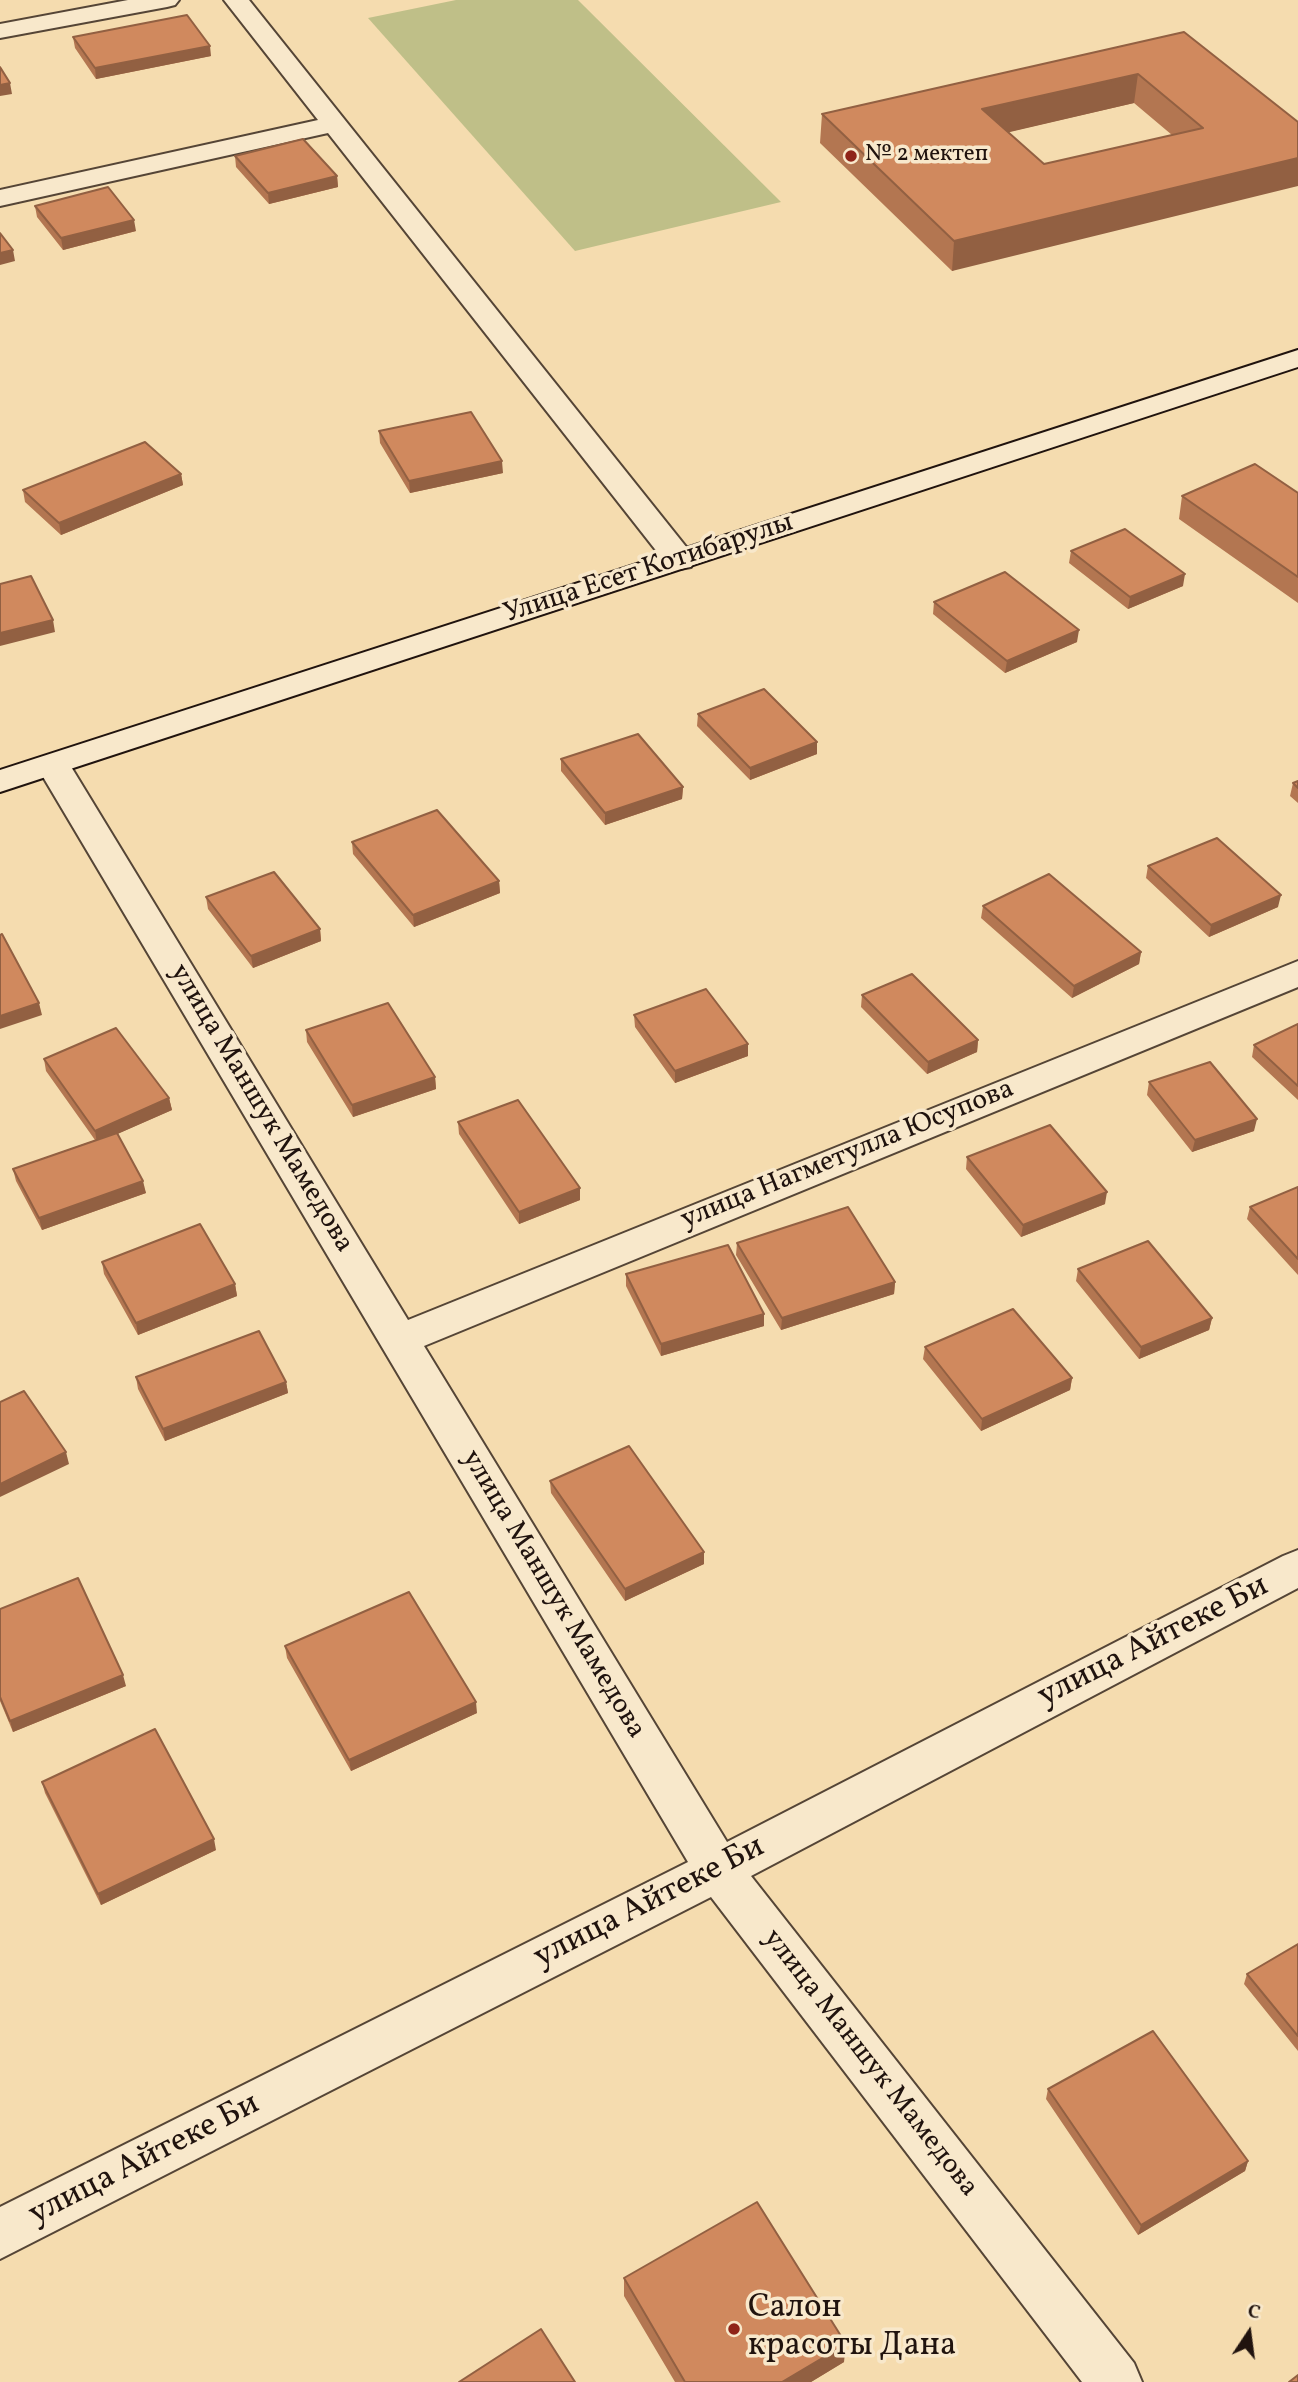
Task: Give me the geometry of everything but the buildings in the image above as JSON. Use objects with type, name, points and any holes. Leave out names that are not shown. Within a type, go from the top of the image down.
[{"type":"street","points":[[0,31],[167,0]]},
{"type":"street","points":[[236,0],[680,560]]},
{"type":"street","points":[[0,198],[335,124]]},
{"type":"street","name":"Улица Есет Котибарулы","points":[[0,780],[53,765],[1298,358]]},
{"type":"street","name":"улица Маншук Мамедова","points":[[53,765],[718,1870],[1115,2382]]},
{"type":"street","name":"улица Нагметулла Юсупова","points":[[399,1340],[1298,973]]},
{"type":"street","name":"улица Айтеке Би","points":[[0,2234],[718,1870],[1298,1568]]},
{"type":"green space","points":[[456,0],[578,0],[781,202],[575,251],[368,18]]},
{"type":"place","name":"№ 2 мектеп","points":[[851,156]]},
{"type":"place","name":"Салон красоты Дана","points":[[734,2329]]}]
